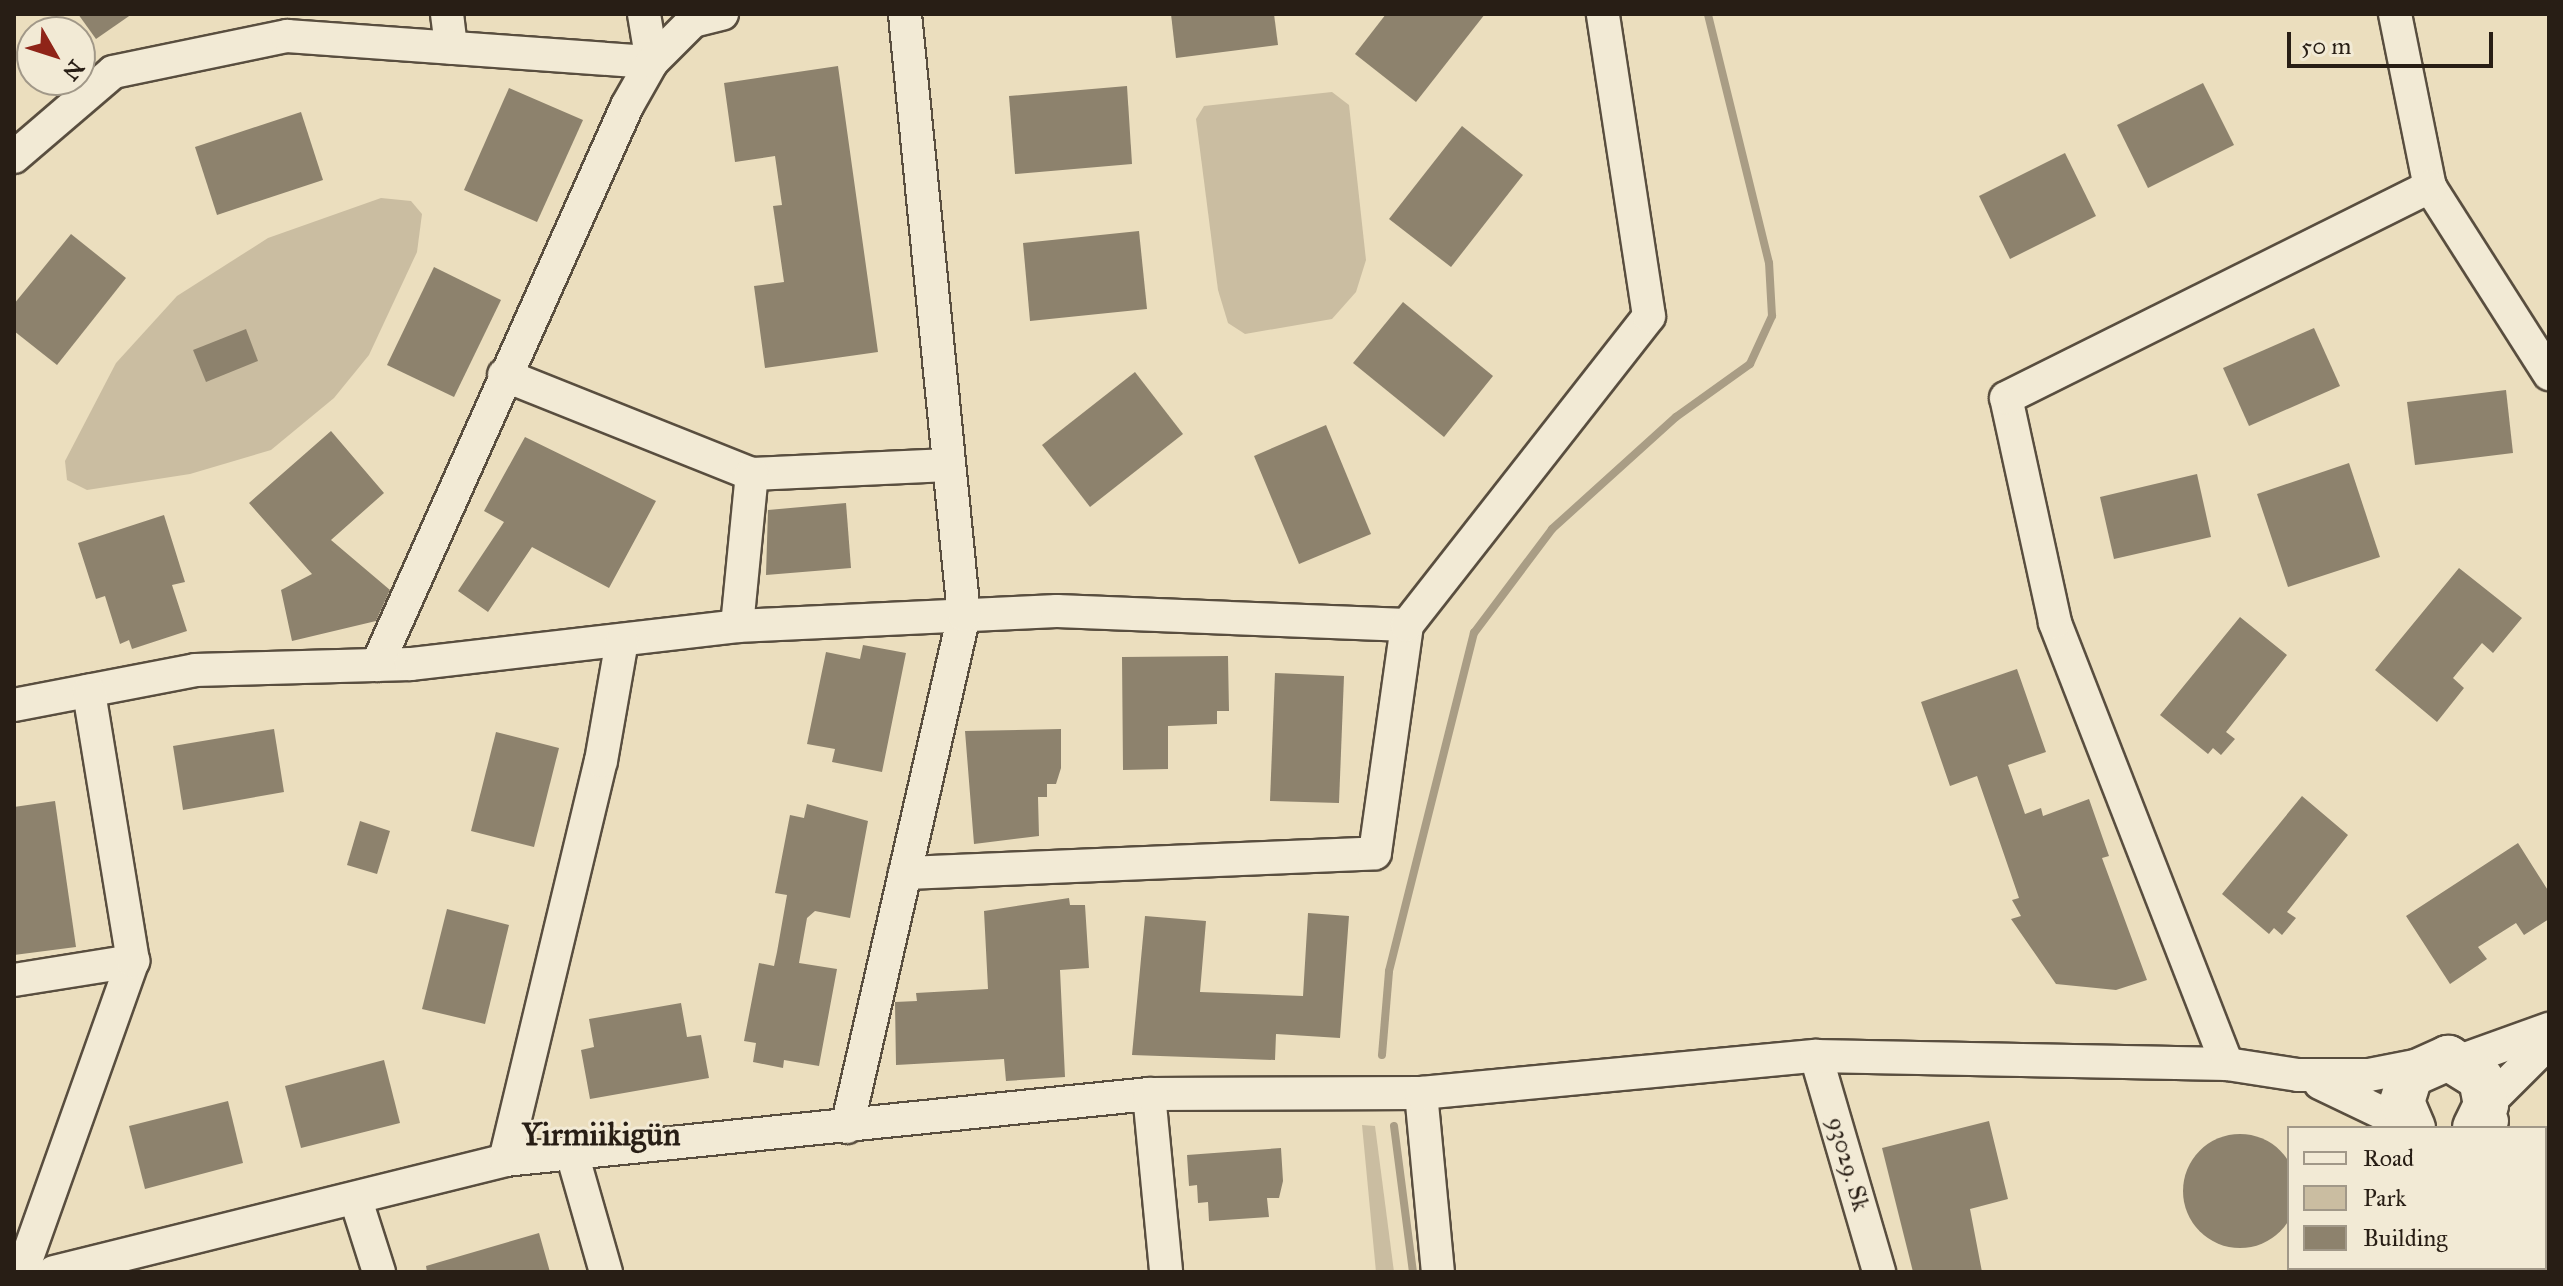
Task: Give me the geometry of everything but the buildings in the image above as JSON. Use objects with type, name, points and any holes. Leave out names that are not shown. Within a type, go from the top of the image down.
[{"type":"street","points":[[447,14],[451,48]]},
{"type":"street","points":[[644,14],[652,62]]},
{"type":"street","points":[[377,665],[504,375],[652,62],[693,21],[722,14]]},
{"type":"street","points":[[847,1127],[964,615],[905,14]]},
{"type":"street","points":[[905,873],[1375,853],[1407,625],[1649,316],[1603,14]]},
{"type":"street","points":[[2395,14],[2430,187],[2549,374]]},
{"type":"street","points":[[14,157],[113,72],[287,36],[652,62]]},
{"type":"street","points":[[2227,1064],[2055,622],[2006,398],[2430,187]]},
{"type":"street","points":[[504,375],[752,474],[949,465]]},
{"type":"street","points":[[737,626],[752,474]]},
{"type":"street","points":[[14,705],[195,670],[377,665],[622,641],[737,626],[1057,611],[1407,625]]},
{"type":"street","points":[[505,1160],[601,761],[622,641]]},
{"type":"street","points":[[22,1272],[133,961],[89,691]]},
{"type":"street","points":[[14,980],[133,961]]},
{"type":"street","points":[[54,1272],[356,1200],[505,1160],[573,1157],[1149,1094],[1421,1093],[1816,1056],[2227,1064],[2298,1075],[2369,1075],[2440,1063],[2549,1029]]},
{"type":"street","points":[[2485,1120],[2549,1042]]},
{"type":"street","name":"93029. Sk","points":[[1816,1056],[1879,1272]]},
{"type":"street","points":[[2440,1063],[2481,1079],[2485,1120]]},
{"type":"street","points":[[2412,1126],[2402,1102],[2440,1063]]},
{"type":"street","points":[[2298,1075],[2349,1093],[2409,1126]]},
{"type":"street","points":[[1421,1093],[1438,1272]]},
{"type":"street","points":[[1149,1094],[1166,1272]]},
{"type":"street","points":[[573,1157],[606,1272]]},
{"type":"street","points":[[356,1200],[379,1272]]},
{"type":"green space","points":[[1332,92],[1349,105],[1366,260],[1356,292],[1332,319],[1245,334],[1228,323],[1218,290],[1196,119],[1204,106]]},
{"type":"green space","points":[[381,198],[411,201],[422,214],[417,252],[369,355],[334,398],[271,450],[190,474],[87,490],[67,480],[65,461],[116,363],[177,296],[268,238]]},
{"type":"green space","points":[[1362,1125],[1375,1126],[1394,1272],[1376,1272]]},
{"type":"waterway","points":[[1382,1055],[1389,971],[1474,633],[1552,529],[1676,417],[1750,364],[1772,316],[1769,263],[1708,14]]},
{"type":"waterway","points":[[1394,1126],[1413,1272]]},
{"type":"district","name":"Yirmiikigün","points":[[601,1135]]}]
